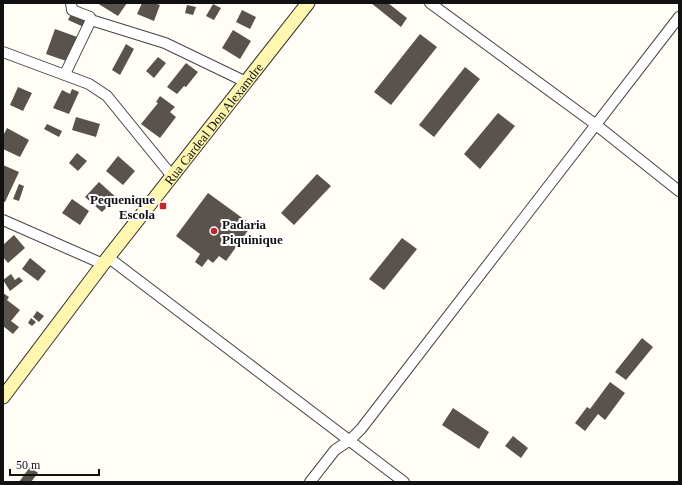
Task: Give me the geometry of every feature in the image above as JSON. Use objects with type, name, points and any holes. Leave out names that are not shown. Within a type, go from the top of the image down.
[{"type":"main road","name":"Rua Cardeal Don Alexamdre","points":[[3,397],[106,261],[308,3]]},
{"type":"street","points":[[71,3],[72,10],[90,17],[91,20],[165,43],[246,82]]},
{"type":"street","points":[[430,3],[595,124],[679,191]]},
{"type":"street","points":[[310,482],[335,450],[350,440],[361,429],[679,16]]},
{"type":"street","points":[[65,74],[91,20]]},
{"type":"street","points":[[3,52],[89,84],[107,96],[172,176]]},
{"type":"street","points":[[3,220],[106,261],[350,440],[404,482]]},
{"type":"building","points":[[97,3],[127,3],[118,16]]},
{"type":"building","points":[[142,3],[154,3],[160,5],[154,21],[137,14]]},
{"type":"building","points":[[371,3],[388,3],[407,18],[401,27]]},
{"type":"building","points":[[213,4],[221,8],[214,20],[206,16]]},
{"type":"building","points":[[187,5],[196,7],[193,15],[185,13]]},
{"type":"building","points":[[242,10],[256,17],[250,29],[236,22]]},
{"type":"building","points":[[72,12],[90,19],[86,28],[68,20]]},
{"type":"building","points":[[55,29],[80,38],[72,63],[46,54]]},
{"type":"building","points":[[233,30],[251,41],[240,59],[222,48]]},
{"type":"building","points":[[420,34],[437,47],[391,105],[374,92]]},
{"type":"building","points":[[126,44],[134,49],[120,75],[112,70]]},
{"type":"building","points":[[158,57],[166,63],[154,78],[146,71]]},
{"type":"building","points":[[186,63],[198,72],[186,87],[184,86],[177,94],[167,87]]},
{"type":"building","points":[[465,67],[480,79],[434,137],[419,125]]},
{"type":"building","points":[[18,87],[32,93],[23,111],[10,105]]},
{"type":"building","points":[[72,89],[79,92],[69,114],[53,108],[62,90],[70,94]]},
{"type":"building","points":[[160,96],[175,107],[170,112],[176,117],[160,138],[141,124],[158,103],[156,102]]},
{"type":"building","points":[[498,113],[515,126],[480,169],[464,154]]},
{"type":"building","points":[[76,117],[100,124],[96,137],[72,130]]},
{"type":"building","points":[[47,124],[62,131],[59,137],[44,129]]},
{"type":"building","points":[[7,128],[29,140],[20,157],[3,149],[3,136]]},
{"type":"building","points":[[77,153],[87,161],[78,171],[69,163]]},
{"type":"building","points":[[118,156],[135,171],[123,185],[106,171]]},
{"type":"building","points":[[3,165],[19,172],[5,202],[3,202]]},
{"type":"building","points":[[317,174],[331,186],[294,225],[281,213]]},
{"type":"building","points":[[99,182],[118,199],[111,207],[109,205],[102,212],[85,197]]},
{"type":"building","points":[[19,184],[24,186],[19,201],[13,199]]},
{"type":"building","name":"Padaria Piquinique","points":[[208,193],[252,225],[226,261],[219,256],[213,263],[208,259],[202,267],[195,262],[200,254],[176,236]]},
{"type":"building","points":[[72,199],[89,211],[80,225],[62,213]]},
{"type":"building","points":[[14,235],[25,248],[8,263],[3,257],[3,245]]},
{"type":"building","points":[[402,238],[417,249],[384,290],[369,279]]},
{"type":"building","points":[[30,258],[46,271],[38,281],[22,269]]},
{"type":"building","points":[[11,274],[15,280],[19,277],[23,281],[10,291],[3,280]]},
{"type":"building","points":[[3,293],[9,297],[7,300],[20,310],[11,321],[19,327],[13,334],[3,326]]},
{"type":"building","points":[[37,311],[44,316],[39,322],[33,317]]},
{"type":"building","points":[[31,318],[36,322],[32,326],[28,323]]},
{"type":"building","points":[[642,338],[653,347],[626,380],[615,372]]},
{"type":"building","points":[[610,382],[625,393],[605,420],[598,414],[585,431],[575,423],[587,407],[590,409]]},
{"type":"building","points":[[453,408],[489,432],[479,449],[442,425]]},
{"type":"building","points":[[513,436],[528,448],[521,458],[505,446]]},
{"type":"building","points":[[30,467],[38,473],[31,482],[19,482]]},
{"type":"place","name":"Pequenique Escola","points":[[163,206]]},
{"type":"place","name":"Padaria Piquinique","points":[[214,231]]}]
